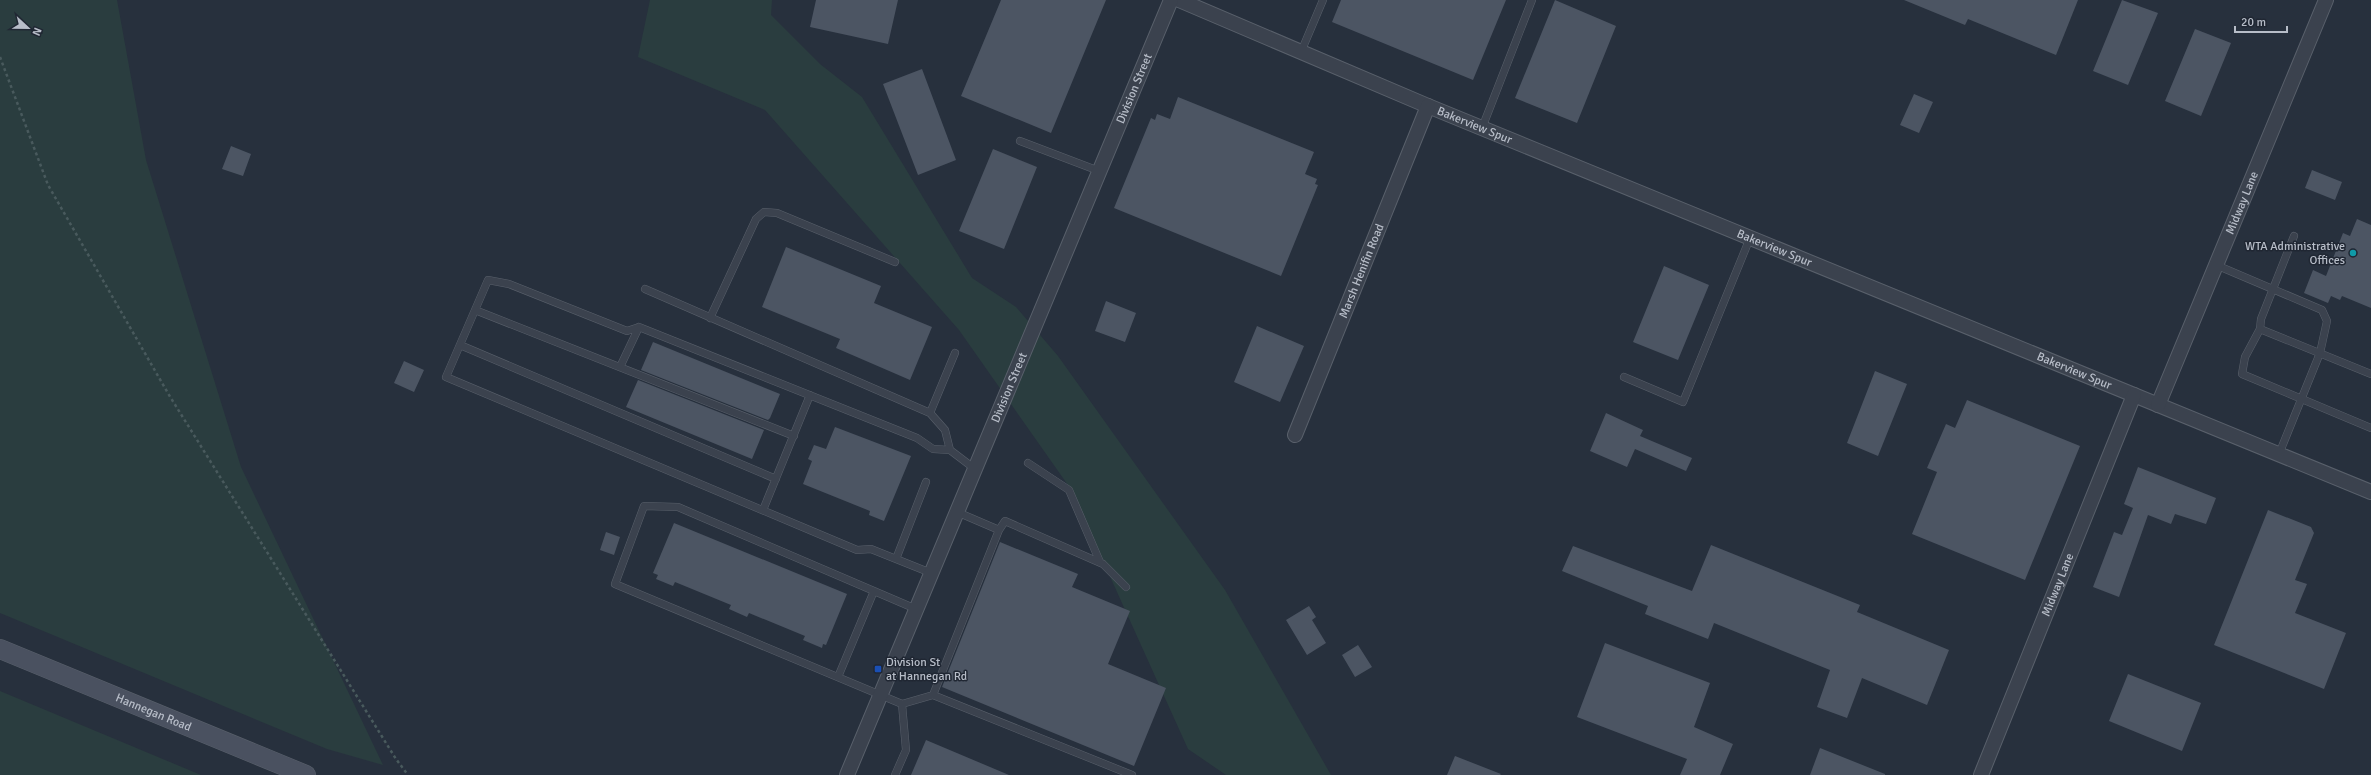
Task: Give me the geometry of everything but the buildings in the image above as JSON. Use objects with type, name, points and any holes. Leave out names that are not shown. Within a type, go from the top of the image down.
[{"type":"main road","name":"Hannegan Road","points":[[0,649],[306,775]]},
{"type":"street","name":"Division Street","points":[[846,775],[1171,0]]},
{"type":"street","name":"Bakerview Spur","points":[[1179,0],[1428,106],[2371,492]]},
{"type":"street","name":"Midway Lane","points":[[2158,405],[2326,0]]},
{"type":"street","name":"Marsh Henifin Road","points":[[1295,435],[1428,106]]},
{"type":"street","name":"Midway Lane","points":[[1981,775],[2134,395]]},
{"type":"lane","points":[[1301,52],[1323,0]]},
{"type":"lane","points":[[1482,128],[1532,0]]},
{"type":"lane","points":[[1020,141],[1099,171]]},
{"type":"lane","points":[[710,318],[756,219],[764,212],[777,213],[895,262]]},
{"type":"lane","points":[[2294,236],[2261,319],[2260,329],[2245,357],[2242,374],[2371,428]]},
{"type":"lane","points":[[1624,377],[1683,402],[1750,238]]},
{"type":"lane","points":[[2216,265],[2322,310],[2327,321],[2320,353],[2279,454]]},
{"type":"lane","points":[[931,573],[871,549],[857,550],[446,377],[488,280],[509,284],[627,331],[639,327],[917,438],[933,449],[950,450],[975,469]]},
{"type":"lane","points":[[645,289],[930,413],[944,430],[950,450]]},
{"type":"lane","points":[[475,310],[794,436]]},
{"type":"lane","points":[[620,366],[639,327]]},
{"type":"lane","points":[[2260,329],[2371,374]]},
{"type":"lane","points":[[460,345],[776,479]]},
{"type":"lane","points":[[930,413],[955,353]]},
{"type":"lane","points":[[763,510],[810,395]]},
{"type":"lane","points":[[1028,463],[1070,490],[1100,562]]},
{"type":"lane","points":[[896,559],[926,482]]},
{"type":"lane","points":[[916,609],[678,507],[644,506],[614,584],[902,704],[933,695],[1132,775]]},
{"type":"lane","points":[[957,512],[999,530]]},
{"type":"lane","points":[[933,695],[999,530],[1005,521],[1100,562],[1126,587]]},
{"type":"lane","points":[[838,677],[874,591]]},
{"type":"lane","points":[[895,775],[906,750],[902,704]]},
{"type":"path","points":[[0,57],[48,185],[169,395],[396,759],[408,775]]},
{"type":"shaded area","points":[[0,0],[117,0],[146,160],[241,467],[383,765],[327,749],[0,613]]},
{"type":"shaded area","points":[[650,0],[772,0],[771,15],[820,64],[862,97],[972,278],[1016,307],[1058,356],[1225,590],[1331,775],[1226,775],[1188,749],[1070,488],[959,330],[765,110],[638,57]]},
{"type":"shaded area","points":[[0,691],[201,775],[0,775]]},
{"type":"place","name":"WTA Administrative Offices","points":[[2353,253]]},
{"type":"place","name":"Division St at Hannegan Rd","points":[[878,669]]}]
